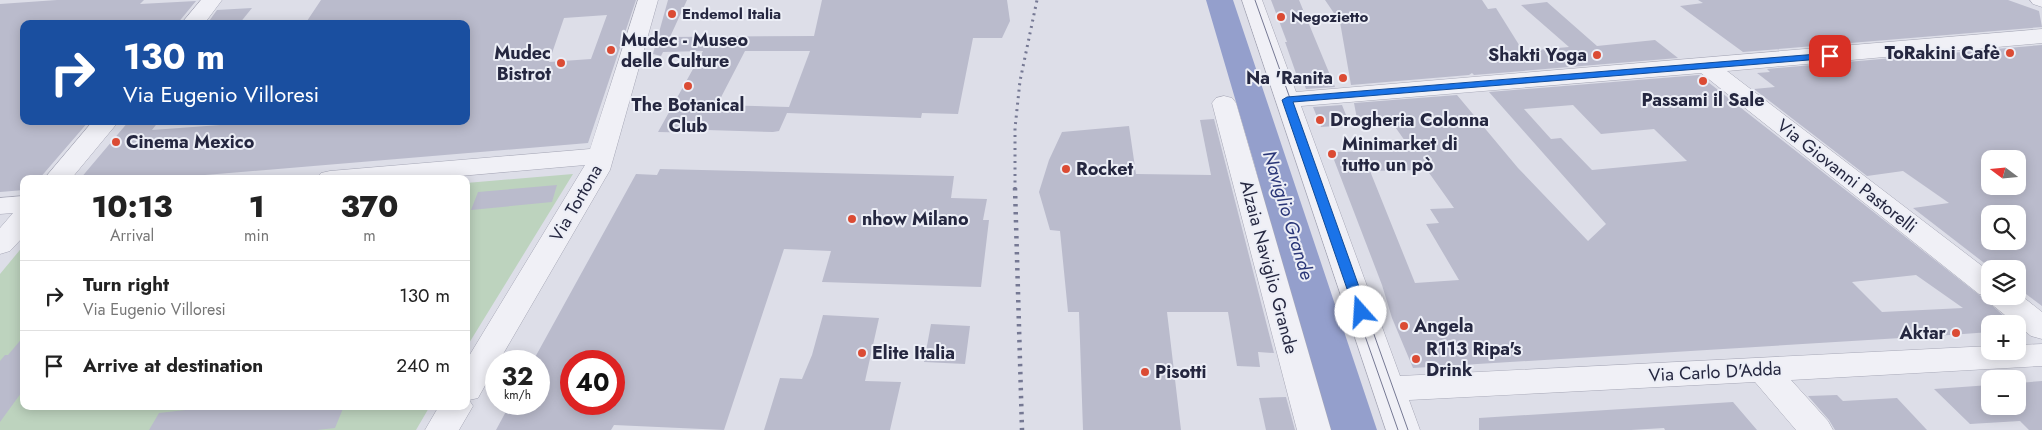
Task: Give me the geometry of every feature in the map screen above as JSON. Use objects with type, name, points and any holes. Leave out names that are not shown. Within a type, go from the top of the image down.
[{"type":"street","points":[[195,20],[212,0]]},
{"type":"street","name":"Via Tortona","points":[[470,382],[597,170],[648,0]]},
{"type":"street","points":[[1252,0],[1403,430]]},
{"type":"street","points":[[1287,100],[2042,36]]},
{"type":"street","name":"Via Giovanni Pastorelli","points":[[1704,65],[1981,280]]},
{"type":"street","name":"Alzaia Naviglio Grande","points":[[1224,103],[1314,430]]},
{"type":"street","points":[[60,175],[104,125]]},
{"type":"street","points":[[377,175],[602,156]]},
{"type":"street","points":[[0,206],[20,204]]},
{"type":"street","points":[[0,245],[20,222]]},
{"type":"street","points":[[2013,305],[2042,328]]},
{"type":"street","name":"Via Carlo D'Adda","points":[[1389,389],[2042,355]]},
{"type":"street","points":[[1764,370],[1816,430]]},
{"type":"street","points":[[442,430],[454,410]]},
{"type":"green space","points":[[573,174],[470,341],[470,183]]},
{"type":"green space","points":[[20,250],[20,410],[428,410],[416,430],[0,430],[0,274]]},
{"type":"water","name":"Naviglio Grande","points":[[1206,0],[1233,0],[1377,430],[1326,430],[1254,163]]},
{"type":"building","points":[[57,0],[144,0],[140,4],[196,1],[180,20],[20,20],[20,125],[86,125],[42,175],[20,175],[20,190],[0,192],[0,4]]},
{"type":"building","points":[[321,0],[636,0],[588,143],[205,175],[83,175],[126,125],[156,125],[152,130],[220,125],[470,125],[470,20],[308,20]],"holes":[[[607,15],[591,59],[549,62],[564,18]]]},
{"type":"building","points":[[668,0],[687,0],[670,37],[814,36],[822,0],[1007,0],[1010,21],[1002,38],[973,38],[958,114],[922,113],[921,118],[787,113],[779,131],[773,132],[707,130],[705,133],[658,132],[703,51],[663,52],[661,56],[653,54]],"holes":[[[745,51],[810,51],[789,107],[717,105]]]},
{"type":"building","points":[[1271,0],[1299,0],[1335,87],[1306,89],[1302,79],[1298,79],[1285,42],[1287,42]]},
{"type":"building","points":[[1325,0],[1482,0],[1488,9],[1496,8],[1521,48],[1525,51],[1569,47],[1521,5],[1547,2],[1597,46],[1655,40],[1678,58],[1474,75],[1472,73],[1469,75],[1351,85],[1340,22]]},
{"type":"building","points":[[1698,0],[2008,0],[2039,11],[2042,27],[1743,52],[1680,6],[1703,3]]},
{"type":"building","points":[[252,8],[242,20],[210,20],[217,10]]},
{"type":"building","points":[[2042,45],[2042,306],[2026,294],[2026,260],[1981,261],[1913,208],[1949,203],[1903,171],[1867,176],[1754,89],[1775,87],[1757,73],[1770,72],[1767,69]]},
{"type":"building","points":[[1699,75],[1981,296],[1981,305],[1992,305],[2003,315],[1981,315],[1981,333],[1413,368],[1392,318],[1382,285],[1331,152],[1412,151],[1391,121],[1358,124],[1354,103],[1457,95],[1518,168],[1588,241],[1606,224],[1489,92]],"holes":[[[1573,105],[1601,134],[1654,129],[1687,161],[1592,170],[1561,138],[1551,139],[1524,109]],[[1427,170],[1454,208],[1430,209],[1439,223],[1426,224],[1459,280],[1415,283],[1370,171]],[[1916,275],[1963,308],[1882,312],[1852,282]]]},
{"type":"building","points":[[1342,105],[1350,125],[1321,127],[1313,107]]},
{"type":"building","points":[[1214,119],[1274,353],[1258,352],[1260,367],[1237,366],[1228,312],[1167,312],[1181,430],[1083,430],[1079,312],[1068,312],[1060,231],[1050,230],[1039,192],[1049,160],[1062,132],[1129,126],[1136,174],[1211,175],[1200,120]]},
{"type":"building","points":[[660,169],[954,176],[951,198],[987,199],[983,220],[989,220],[981,287],[822,282],[831,251],[784,249],[724,430],[614,425],[611,430],[496,430],[504,415],[550,415],[550,350],[539,350],[636,174],[657,175]]},
{"type":"building","points":[[557,185],[552,202],[471,210],[478,192]]},
{"type":"building","points":[[823,315],[879,318],[865,381],[901,382],[890,430],[764,430],[780,378],[802,379],[812,355]]},
{"type":"building","points":[[931,324],[970,326],[965,364],[924,362]]},
{"type":"building","points":[[20,341],[20,394],[0,422],[0,361],[5,355],[8,355]]},
{"type":"building","points":[[2042,381],[2042,430],[2029,430],[2020,421],[1970,424],[1934,389],[1981,386],[1981,415],[2026,415],[2026,382]]},
{"type":"building","points":[[1837,395],[1843,401],[1897,398],[1927,430],[1835,430],[1829,420],[1808,396]]},
{"type":"building","points":[[1286,397],[1295,430],[1266,430],[1259,398]]},
{"type":"building","points":[[1733,402],[1757,430],[1665,430],[1664,428],[1631,430],[1479,430],[1479,418]]},
{"type":"building","points":[[186,410],[342,410],[335,428],[317,430],[149,430],[159,413]]},
{"type":"tram line","points":[[1255,0],[1408,430]]},
{"type":"tram line","points":[[1297,142],[1398,430]]},
{"type":"railway","points":[[1015,188],[1015,128],[1020,81],[1037,0]]},
{"type":"railway","points":[[1015,188],[1022,430]]},
{"type":"place","name":"Endemol Italia","points":[[672,14]]},
{"type":"place","name":"Negozietto","points":[[1281,17]]},
{"type":"place","name":"Mudec - Museo delle Culture","points":[[611,50]]},
{"type":"place","name":"ToRakini Cafè","points":[[2010,53]]},
{"type":"place","name":"Shakti Yoga","points":[[1597,55]]},
{"type":"place","name":"Mudec Bistrot","points":[[561,63]]},
{"type":"place","name":"Na 'Ranita","points":[[1343,78]]},
{"type":"place","name":"Passami il Sale","points":[[1703,81]]},
{"type":"place","name":"The Botanical Club","points":[[688,86]]},
{"type":"place","name":"Drogheria Colonna","points":[[1320,120]]},
{"type":"place","name":"Cinema Mexico","points":[[116,142]]},
{"type":"place","name":"Minimarket di tutto un pò","points":[[1332,154]]},
{"type":"place","name":"Rocket","points":[[1066,169]]},
{"type":"place","name":"nhow Milano","points":[[852,219]]},
{"type":"place","name":"Angela","points":[[1404,326]]},
{"type":"place","name":"Aktar","points":[[1956,333]]},
{"type":"place","name":"Elite Italia","points":[[862,353]]},
{"type":"place","name":"R113 Ripa's Drink","points":[[1416,359]]},
{"type":"place","name":"Pisotti","points":[[1145,372]]},
{"type":"route","points":[[1361,312],[1287,100],[1830,56]]}]
